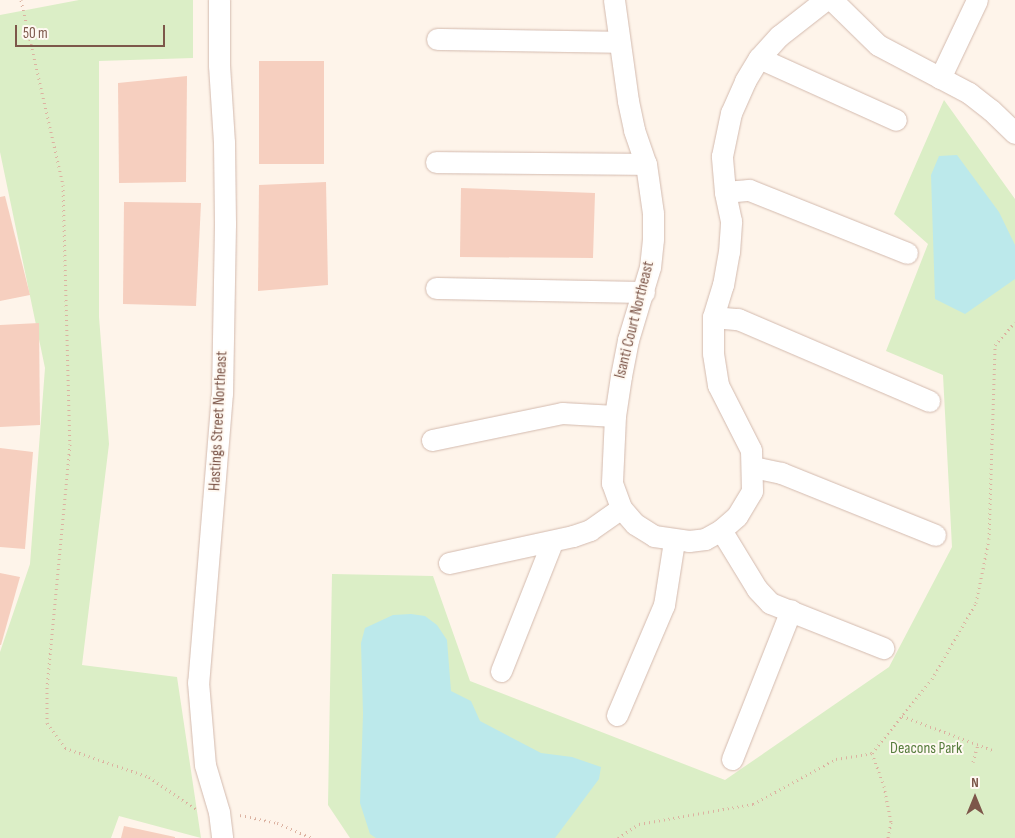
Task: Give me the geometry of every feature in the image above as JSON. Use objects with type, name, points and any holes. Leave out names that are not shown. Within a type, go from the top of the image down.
[{"type":"street","name":"Hastings Street Northeast","points":[[220,0],[219,66],[225,224],[222,393],[198,682],[205,765],[219,812],[222,838]]},
{"type":"street","name":"Isanti Court Northeast","points":[[614,0],[634,130],[646,164],[653,213],[653,239],[650,267],[644,292],[628,340],[615,416],[612,483],[622,508],[641,528],[654,536],[674,541],[705,539],[721,530],[737,516],[752,491],[753,467],[751,450],[718,385],[713,353],[712,317],[723,285],[729,252],[731,221],[724,192],[722,156],[731,113],[745,81],[759,58],[779,36],[825,0]]},
{"type":"street","points":[[832,0],[878,45],[968,93],[991,110],[1015,133]]},
{"type":"street","points":[[940,78],[977,0]]},
{"type":"street","points":[[437,39],[619,42]]},
{"type":"street","points":[[759,58],[896,120]]},
{"type":"street","points":[[436,162],[646,164]]},
{"type":"street","points":[[724,192],[749,190],[907,253]]},
{"type":"street","points":[[436,288],[644,292]]},
{"type":"street","points":[[712,317],[738,319],[929,401]]},
{"type":"street","points":[[432,440],[562,413],[615,416]]},
{"type":"street","points":[[753,467],[781,473],[936,535]]},
{"type":"street","points":[[449,563],[552,542],[590,530],[622,508]]},
{"type":"street","points":[[721,530],[757,589],[770,603],[883,648]]},
{"type":"street","points":[[618,715],[664,605],[674,541]]},
{"type":"street","points":[[501,672],[552,542]]},
{"type":"street","points":[[732,759],[791,610]]},
{"type":"path","points":[[21,0],[41,82],[63,195],[70,444],[47,686],[47,723],[65,748],[149,777],[202,813],[219,812],[278,823],[312,838]]},
{"type":"path","points":[[618,838],[639,824],[753,804],[836,759],[872,753],[932,679],[976,603],[989,539],[995,345],[1015,322]]},
{"type":"path","points":[[902,716],[995,751]]},
{"type":"path","points":[[973,762],[978,745]]},
{"type":"path","points":[[872,753],[884,786],[888,804],[891,822],[888,838]]},
{"type":"green space","points":[[79,0],[193,0],[193,58],[99,61],[99,317],[109,444],[82,665],[177,677],[201,838],[119,816],[111,838],[0,838],[0,652],[30,564],[45,368],[0,152],[0,15]]},
{"type":"green space","name":"Deacons Park","points":[[944,100],[1015,199],[1015,838],[350,838],[328,805],[332,574],[433,576],[470,681],[725,780],[889,667],[952,547],[943,375],[886,351],[928,244],[894,214]]},
{"type":"water","points":[[957,155],[999,212],[1015,245],[1015,279],[965,314],[935,299],[931,175],[939,156]]},
{"type":"water","points":[[411,614],[425,616],[437,625],[447,640],[451,691],[471,701],[480,721],[541,753],[572,757],[601,767],[599,779],[555,838],[376,838],[370,834],[360,803],[363,714],[361,643],[365,628],[393,615]]},
{"type":"building","points":[[259,61],[324,61],[324,164],[259,164]]},
{"type":"building","points":[[187,76],[186,182],[119,183],[118,83]]},
{"type":"building","points":[[326,182],[328,285],[258,291],[259,185]]},
{"type":"building","points":[[461,188],[595,193],[593,258],[460,257]]},
{"type":"building","points":[[5,196],[30,295],[0,301],[0,197]]},
{"type":"building","points":[[124,202],[201,203],[196,306],[123,304]]},
{"type":"building","points":[[39,323],[40,425],[0,427],[0,325]]},
{"type":"building","points":[[0,448],[33,452],[25,549],[0,547]]},
{"type":"building","points":[[0,573],[20,577],[1,645],[0,645]]},
{"type":"building","points":[[124,826],[175,837],[175,838],[121,838]]}]
